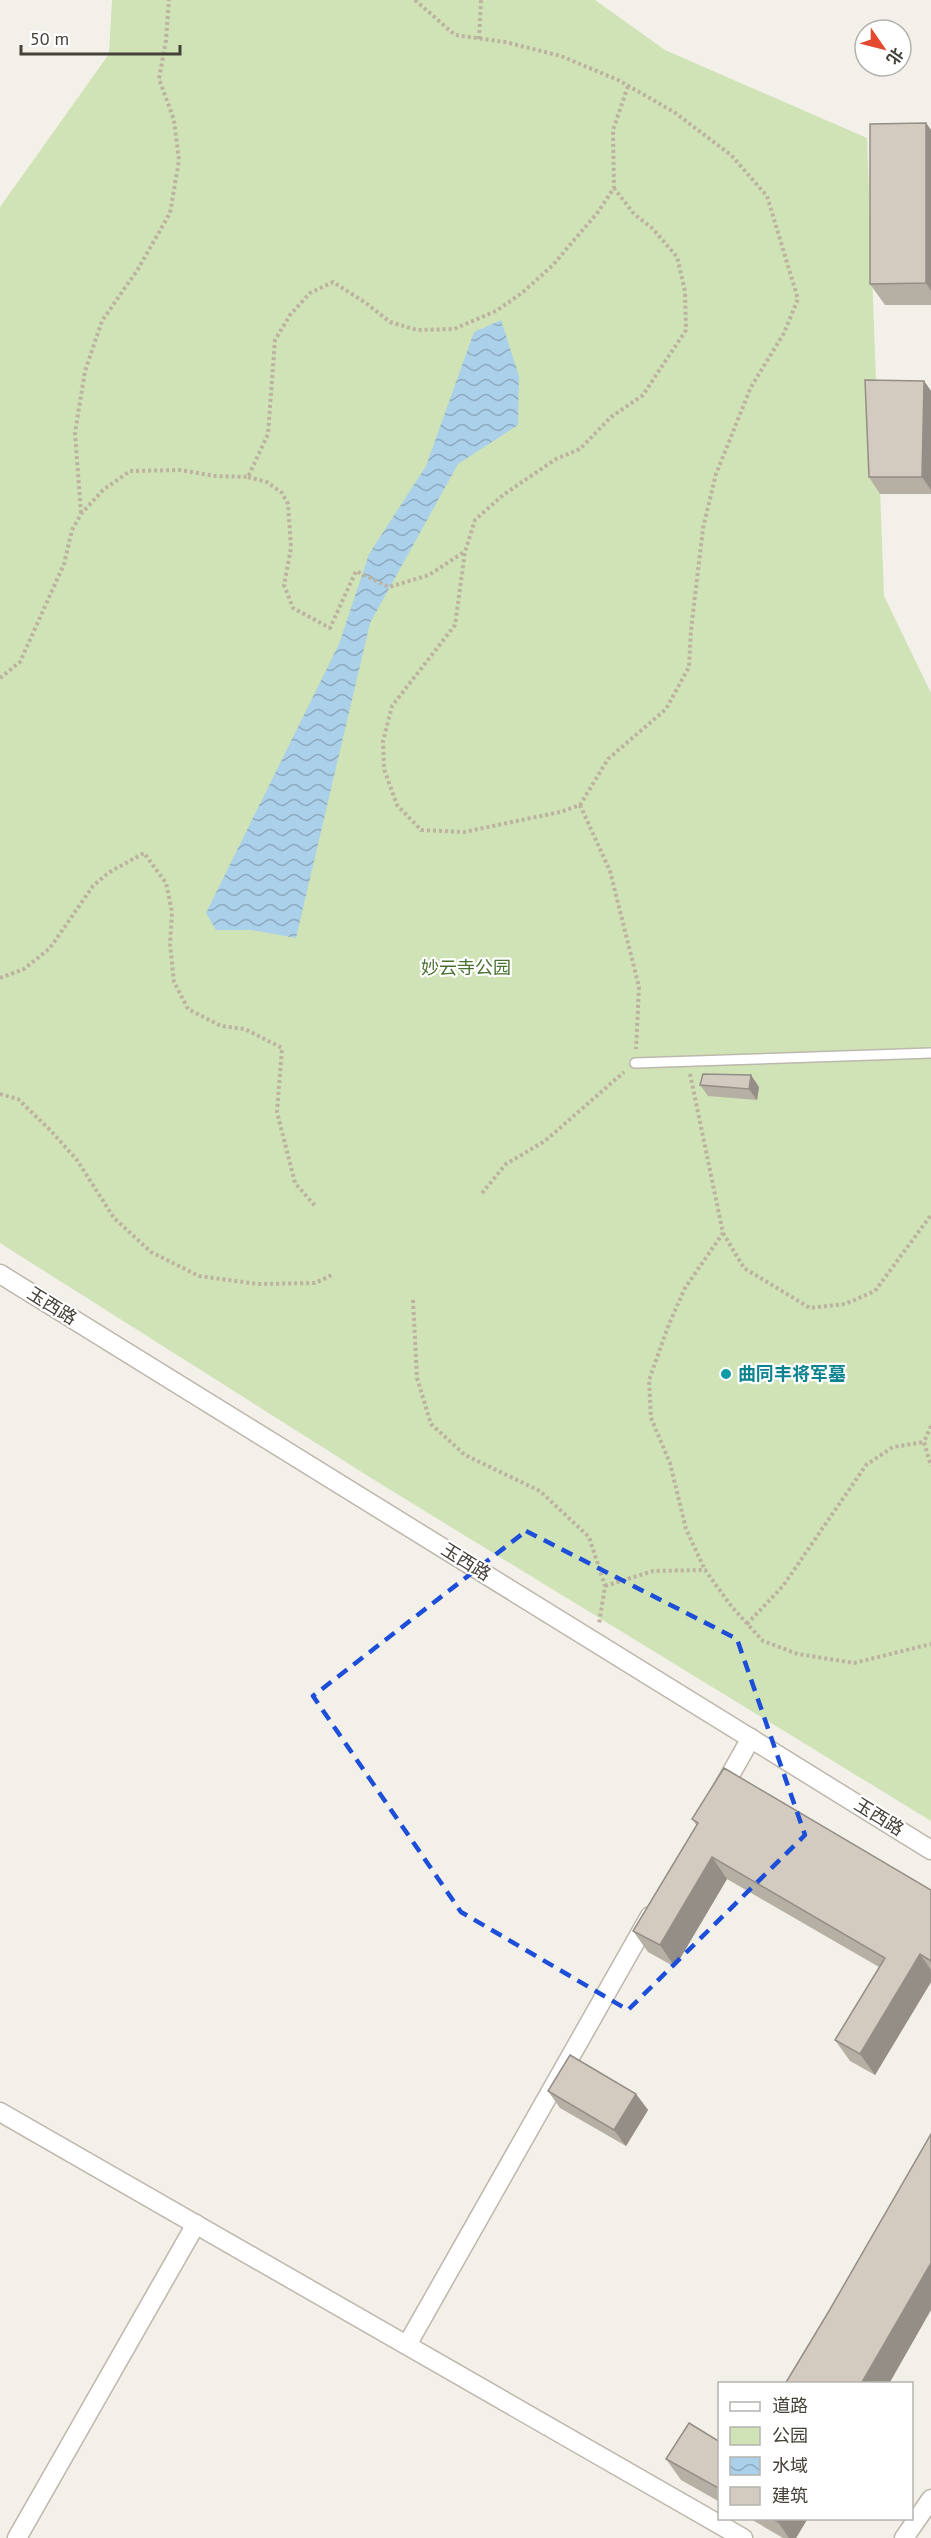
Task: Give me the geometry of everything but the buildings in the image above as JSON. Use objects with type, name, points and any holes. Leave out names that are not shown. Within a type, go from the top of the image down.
[{"type":"street","name":"玉西路","points":[[0,1274],[931,1850]]},
{"type":"street","points":[[710,1810],[751,1738]]},
{"type":"street","points":[[407,2346],[658,1903]]},
{"type":"street","points":[[0,2112],[743,2538]]},
{"type":"street","points":[[17,2538],[196,2224]]},
{"type":"street","points":[[904,2538],[931,2499]]},
{"type":"lane","points":[[635,1063],[931,1053]]},
{"type":"path","points":[[81,514],[75,433],[85,371],[102,321],[138,269],[170,213],[172,202],[179,160],[174,120],[159,79],[166,40],[169,0]]},
{"type":"path","points":[[415,0],[455,35],[505,42],[561,56],[628,86],[674,112],[731,155],[767,196],[798,299],[784,333],[751,387],[716,474],[703,528],[689,667],[666,709],[608,759],[580,805],[560,812],[464,832],[421,830],[397,805],[384,770],[383,741],[392,706],[455,625],[465,552],[476,520],[485,509],[556,459],[580,449],[611,417],[643,395],[686,330],[685,291],[677,257],[652,228],[634,214],[614,188]]},
{"type":"path","points":[[479,39],[481,0]]},
{"type":"path","points":[[248,477],[268,434],[275,340],[290,315],[310,293],[333,282],[390,322],[417,330],[454,329],[496,312],[522,293],[552,266],[576,234],[598,212],[614,188],[614,130],[628,86]]},
{"type":"path","points":[[0,678],[20,662],[64,564],[72,530],[81,514],[103,490],[130,471],[180,470],[215,476],[248,477],[267,482],[282,493],[288,504],[291,548],[284,585],[293,608],[330,628],[356,571],[389,587],[429,575],[465,552]]},
{"type":"path","points":[[482,1193],[506,1164],[545,1141],[635,1063],[639,987],[610,871],[580,805]]},
{"type":"path","points":[[0,978],[24,969],[50,948],[93,886],[108,873],[144,853],[166,883],[172,912],[170,944],[174,982],[188,1009],[221,1026],[245,1029],[282,1048],[277,1112],[295,1183],[316,1207]]},
{"type":"path","points":[[687,1061],[723,1233],[744,1268],[810,1308],[845,1304],[875,1291],[931,1215]]},
{"type":"path","points":[[0,1095],[18,1099],[51,1131],[77,1160],[114,1218],[151,1252],[199,1276],[258,1284],[315,1283],[333,1275]]},
{"type":"path","points":[[723,1233],[685,1288],[649,1380],[651,1418],[670,1463],[686,1529],[705,1570],[763,1641],[798,1654],[854,1663],[931,1644]]},
{"type":"path","points":[[413,1300],[417,1378],[431,1424],[465,1455],[540,1491],[589,1537],[605,1586],[596,1643]]},
{"type":"path","points":[[931,1426],[924,1442],[931,1466]]},
{"type":"path","points":[[747,1624],[783,1586],[866,1465],[893,1447],[924,1442]]},
{"type":"path","points":[[605,1586],[653,1571],[705,1570]]},
{"type":"highlighted area","points":[[526,1531],[737,1639],[805,1835],[628,2010],[461,1912],[313,1696]]},
{"type":"green space","name":"妙云寺公园","points":[[112,0],[595,0],[665,50],[867,138],[884,596],[931,693],[931,1821],[379,1483],[0,1243],[0,207],[109,54]]},
{"type":"water","points":[[501,320],[519,376],[518,425],[458,464],[370,623],[296,938],[251,930],[216,930],[206,913],[339,644],[369,554],[426,466],[474,332]]},
{"type":"place","name":"曲同丰将军墓","points":[[726,1374]]}]
